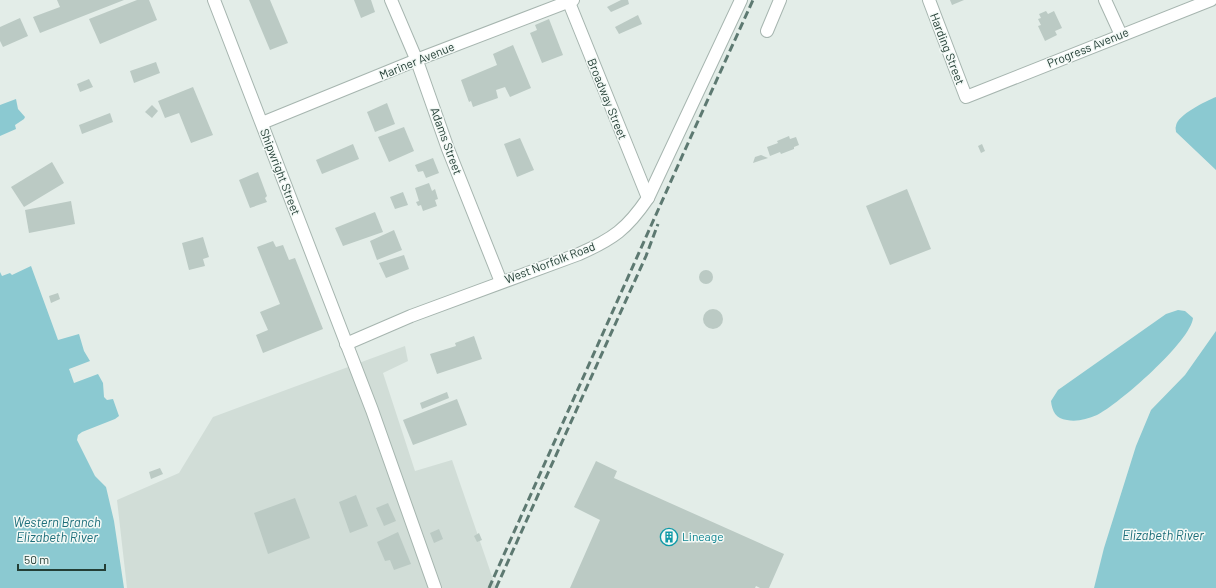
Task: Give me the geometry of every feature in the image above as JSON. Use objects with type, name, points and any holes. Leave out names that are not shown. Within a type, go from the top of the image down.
[{"type":"street","name":"Shipwright Street","points":[[214,0],[374,418],[435,588]]},
{"type":"street","name":"Adams Street","points":[[391,0],[417,61],[448,149],[501,282]]},
{"type":"street","name":"West Norfolk Road","points":[[346,344],[411,316],[579,254],[614,236],[629,224],[648,198],[741,0]]},
{"type":"street","points":[[767,31],[780,0]]},
{"type":"street","name":"Harding Street","points":[[929,0],[966,97]]},
{"type":"street","points":[[1105,0],[1120,35]]},
{"type":"street","name":"Progress Avenue","points":[[966,97],[1211,0]]},
{"type":"street","name":"Mariner Avenue","points":[[262,123],[570,1]]},
{"type":"street","name":"Broadway Street","points":[[570,1],[648,198]]},
{"type":"shaded area","points":[[405,346],[408,361],[383,373],[415,471],[452,460],[496,588],[127,588],[117,500],[179,473],[213,417]]},
{"type":"water","points":[[1216,97],[1216,170],[1176,132],[1176,127],[1181,117],[1186,113]]},
{"type":"water","points":[[16,99],[18,109],[25,117],[15,125],[16,129],[0,136],[0,105]]},
{"type":"water","name":"Western Branch Elizabeth River","points":[[31,266],[58,340],[79,334],[84,351],[90,361],[69,369],[74,383],[98,374],[103,383],[104,397],[107,400],[113,399],[119,416],[82,432],[78,435],[77,440],[95,476],[106,487],[114,521],[124,588],[0,588],[0,272],[2,276],[10,273],[12,275]]},
{"type":"water","points":[[1178,310],[1185,311],[1193,318],[1189,328],[1167,356],[1121,399],[1107,409],[1090,418],[1071,421],[1060,418],[1055,414],[1051,401],[1058,390],[1166,314]]},
{"type":"water","name":"Elizabeth River","points":[[1216,331],[1216,588],[1094,588],[1104,548],[1136,446],[1151,410],[1185,375]]},
{"type":"building","points":[[57,0],[124,0],[40,33],[33,17],[60,7]]},
{"type":"building","points":[[137,0],[149,0],[157,20],[100,44],[89,19]]},
{"type":"building","points":[[249,0],[270,0],[288,43],[270,50]]},
{"type":"building","points":[[354,0],[371,0],[375,12],[361,18]]},
{"type":"building","points":[[621,0],[628,0],[629,4],[611,12],[607,7]]},
{"type":"building","points":[[950,0],[964,0],[952,5]]},
{"type":"building","points":[[1046,11],[1048,14],[1054,11],[1062,28],[1055,31],[1057,35],[1045,41],[1038,26],[1041,25],[1038,19],[1041,18],[1039,14]]},
{"type":"building","points":[[638,15],[642,24],[619,34],[615,27]]},
{"type":"building","points":[[20,18],[28,36],[3,47],[0,41],[0,27]]},
{"type":"building","points":[[549,19],[563,55],[542,63],[530,33],[537,30],[535,25]]},
{"type":"building","points":[[513,45],[531,88],[510,97],[505,87],[496,90],[498,98],[473,107],[471,101],[469,102],[461,80],[497,65],[493,54]]},
{"type":"building","points":[[156,62],[160,73],[134,83],[130,71]]},
{"type":"building","points":[[89,79],[93,87],[80,92],[77,84]]},
{"type":"building","points":[[193,87],[213,135],[191,143],[179,113],[165,118],[158,101]]},
{"type":"building","points":[[387,103],[395,124],[375,132],[367,112]]},
{"type":"building","points":[[152,105],[158,111],[152,118],[145,112]]},
{"type":"building","points":[[110,113],[113,122],[82,134],[79,125]]},
{"type":"building","points":[[404,127],[414,151],[389,162],[378,137]]},
{"type":"building","points":[[789,136],[790,139],[796,137],[799,145],[794,147],[794,149],[781,154],[780,152],[770,156],[767,147],[778,143],[777,141]]},
{"type":"building","points":[[520,138],[534,170],[517,177],[504,144]]},
{"type":"building","points":[[353,144],[359,159],[322,174],[316,160]]},
{"type":"building","points":[[982,144],[985,151],[981,153],[978,146]]},
{"type":"building","points":[[761,155],[768,158],[753,163],[755,157]]},
{"type":"building","points":[[433,158],[439,173],[426,178],[423,171],[418,172],[415,165]]},
{"type":"building","points":[[52,162],[64,183],[24,207],[11,187]]},
{"type":"building","points":[[258,172],[267,196],[265,198],[267,202],[250,208],[239,180]]},
{"type":"building","points":[[429,183],[432,191],[435,189],[438,199],[435,200],[437,206],[423,211],[421,205],[418,206],[416,202],[419,201],[415,188]]},
{"type":"building","points":[[907,189],[931,249],[890,265],[866,206]]},
{"type":"building","points":[[403,192],[408,205],[395,209],[390,197]]},
{"type":"building","points":[[71,201],[75,224],[29,233],[25,210]]},
{"type":"building","points":[[375,212],[383,232],[343,246],[335,228]]},
{"type":"building","points":[[394,230],[402,250],[377,260],[370,241]]},
{"type":"building","points":[[203,237],[209,257],[203,259],[205,266],[189,270],[182,243]]},
{"type":"building","points":[[273,241],[276,247],[283,245],[289,260],[295,258],[323,329],[263,353],[256,335],[268,330],[260,312],[280,304],[257,247]]},
{"type":"building","points":[[404,255],[409,269],[386,278],[379,263]]},
{"type":"building","points":[[703,270],[709,270],[713,274],[713,280],[709,284],[703,284],[699,280],[699,274]]},
{"type":"building","points":[[58,293],[60,299],[51,303],[49,296]]},
{"type":"building","points":[[713,309],[720,312],[723,319],[720,326],[713,329],[706,326],[703,319],[706,312]]},
{"type":"building","points":[[474,336],[482,359],[437,374],[430,354],[456,346],[455,343]]},
{"type":"building","points":[[447,392],[449,398],[422,409],[420,403]]},
{"type":"building","points":[[457,399],[467,425],[413,445],[403,420]]},
{"type":"building","name":"Lineage","points":[[596,461],[617,471],[614,478],[784,554],[769,588],[760,588],[756,586],[755,588],[570,588],[600,520],[574,507]]},
{"type":"building","points":[[160,468],[163,474],[151,479],[149,472]]},
{"type":"building","points":[[356,495],[368,526],[350,533],[339,502]]},
{"type":"building","points":[[295,498],[310,538],[268,554],[254,513]]},
{"type":"building","points":[[388,503],[396,521],[384,526],[376,508]]},
{"type":"building","points":[[439,529],[443,539],[434,543],[430,533]]},
{"type":"building","points":[[398,532],[411,564],[394,570],[390,560],[385,561],[377,542]]},
{"type":"building","points":[[479,533],[482,540],[477,542],[474,536]]},
{"type":"railway","points":[[489,588],[753,0]]},
{"type":"railway","points":[[496,588],[646,256],[658,224]]},
{"type":"place","name":"Lineage","points":[[669,537]]}]
